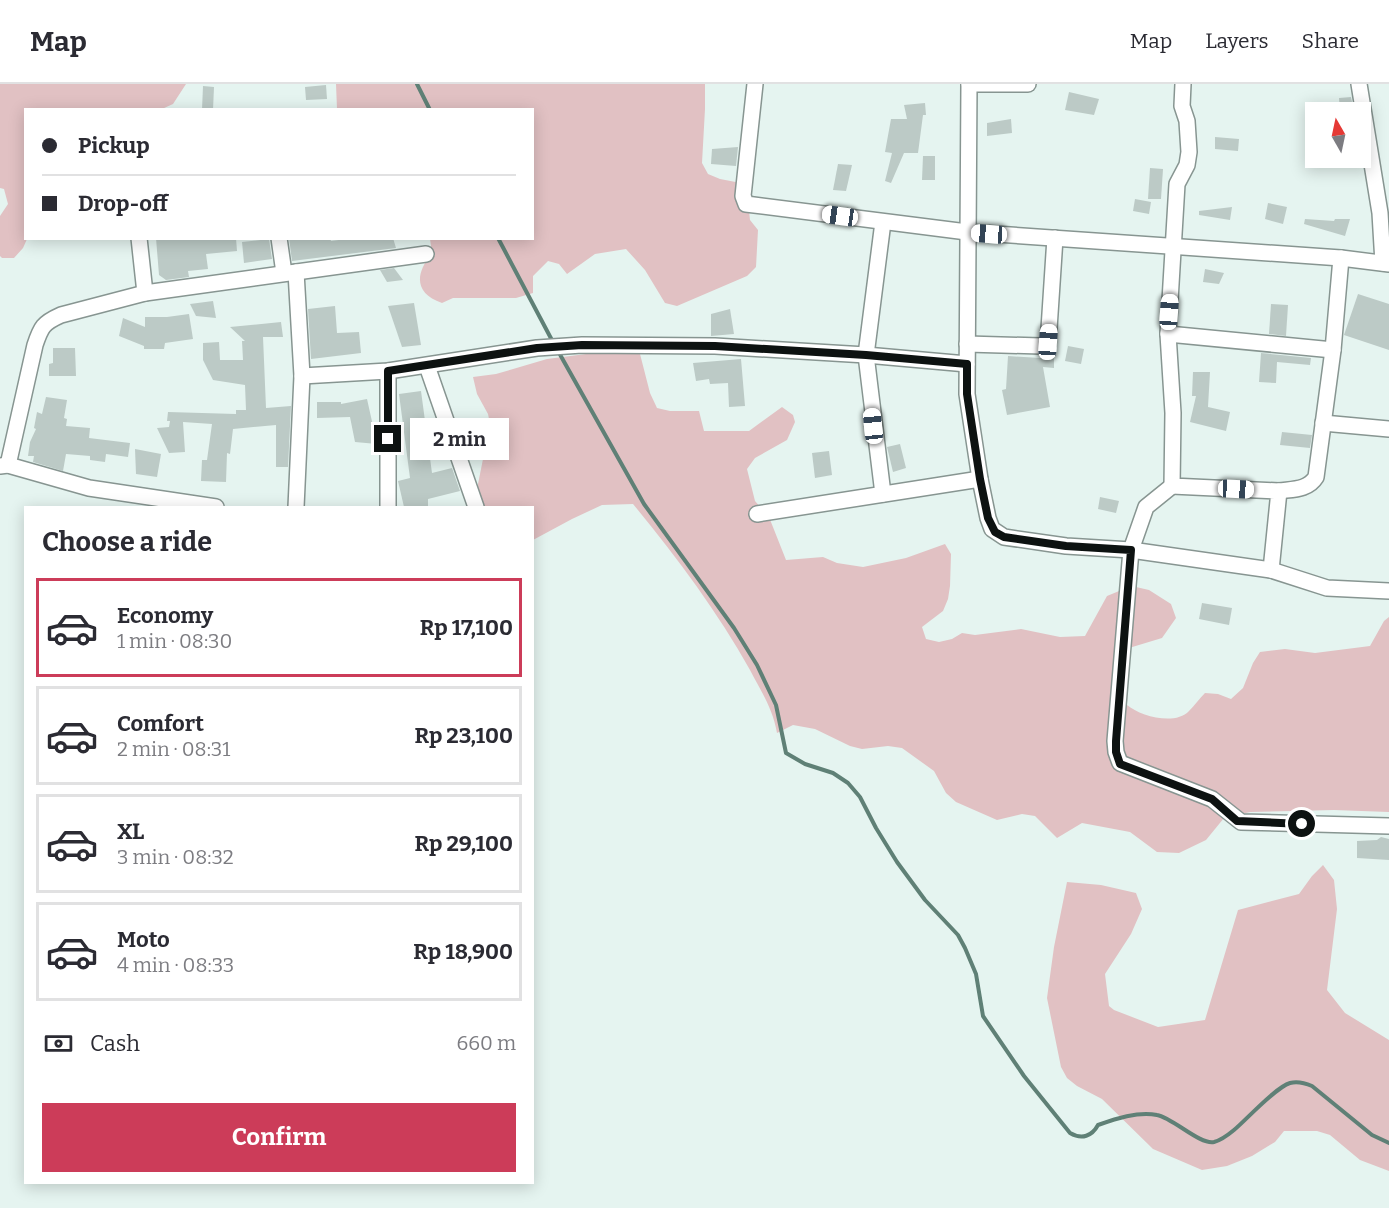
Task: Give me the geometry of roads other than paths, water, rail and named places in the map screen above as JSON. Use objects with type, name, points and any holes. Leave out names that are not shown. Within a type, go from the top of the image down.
[{"type":"street","points":[[755,84],[742,196],[745,203],[967,232],[1341,258],[1386,264],[1359,84]]},
{"type":"street","points":[[1028,84],[969,84],[967,394],[980,479],[992,528],[998,535],[1066,546],[1131,550],[1271,570],[1327,588],[1389,591]]},
{"type":"street","points":[[1172,486],[1173,413],[1168,334],[1177,184],[1187,165],[1189,152],[1182,106],[1183,84]]},
{"type":"street","points":[[883,222],[866,355],[883,494]]},
{"type":"street","points":[[967,344],[1041,346],[1048,344],[1055,238]]},
{"type":"street","points":[[139,240],[145,294]]},
{"type":"street","points":[[280,240],[290,273],[302,376],[296,506]]},
{"type":"street","points":[[209,506],[89,488],[4,466],[40,329],[61,315],[145,294],[426,254]]},
{"type":"street","points":[[1341,258],[1333,350],[1316,477],[1312,483],[1306,487],[1279,491],[1172,486],[1146,507],[1131,550],[1116,752],[1120,764],[1212,799],[1241,822],[1389,826]]},
{"type":"street","points":[[1168,334],[1333,350]]},
{"type":"street","points":[[302,376],[388,371],[537,348],[582,345],[715,346],[967,364]]},
{"type":"street","points":[[427,366],[476,506]]},
{"type":"street","points":[[388,371],[388,506]]},
{"type":"street","points":[[1323,423],[1389,429]]},
{"type":"street","points":[[757,514],[980,479]]},
{"type":"street","points":[[1271,570],[1279,491]]},
{"type":"waterway","points":[[417,84],[429,108]]},
{"type":"waterway","points":[[499,240],[554,344]]},
{"type":"waterway","points":[[558,351],[644,504],[734,628],[757,665],[776,705],[786,753],[805,764],[833,773],[848,783],[860,797],[897,862],[925,900],[958,935],[976,974],[983,1016],[1024,1076],[1070,1133],[1086,1136],[1098,1125],[1127,1116],[1150,1114],[1163,1117],[1201,1139],[1214,1142],[1232,1132],[1277,1090],[1290,1083],[1299,1082],[1312,1086],[1372,1135],[1389,1143]]}]
